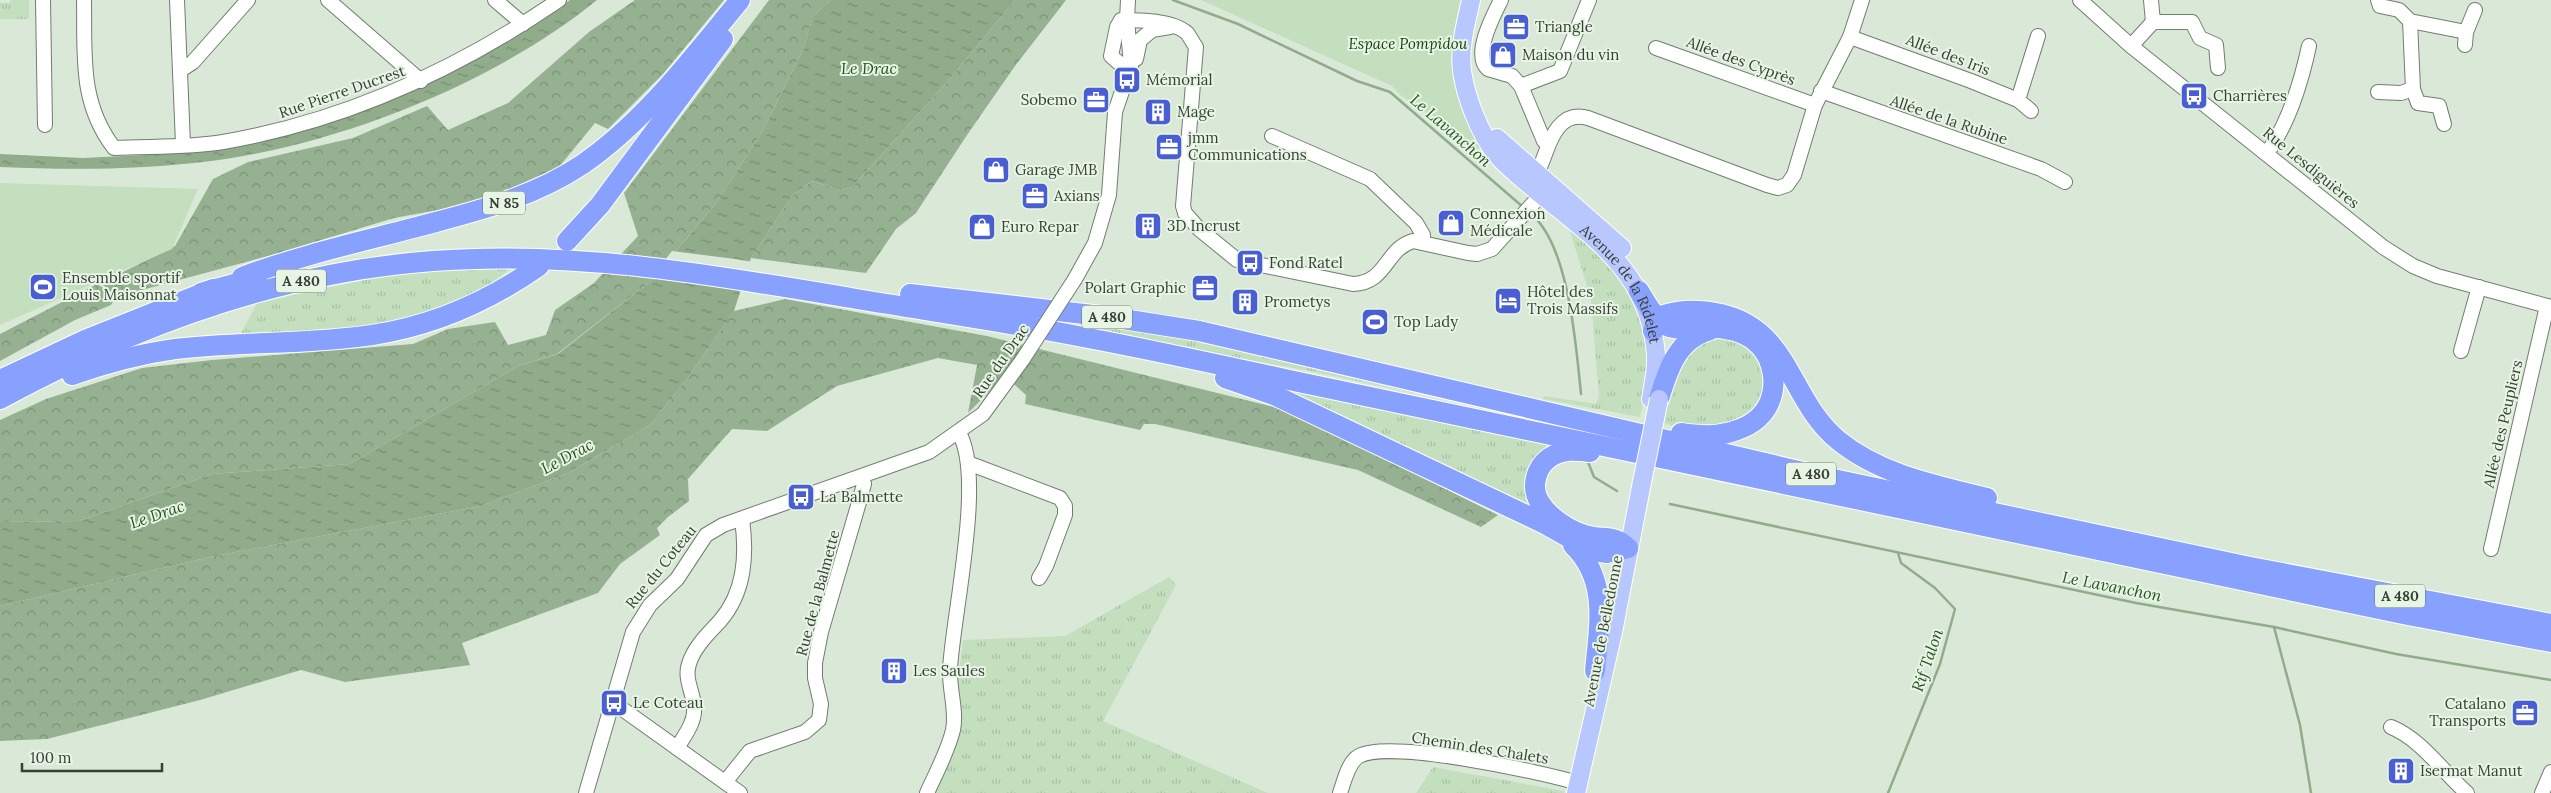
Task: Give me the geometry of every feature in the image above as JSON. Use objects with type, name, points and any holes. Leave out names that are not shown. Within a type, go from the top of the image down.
[{"type":"highway","name":"N 85","points":[[201,293],[302,258],[500,204],[560,178],[601,151],[637,118],[740,0]]},
{"type":"highway","points":[[567,241],[605,198],[751,0]]},
{"type":"highway","name":"A 480","points":[[0,380],[93,336],[201,293],[323,263],[413,250],[520,246],[627,259],[733,266],[830,289],[1127,346],[2403,614],[2551,642]]},
{"type":"highway","name":"A 480","points":[[0,398],[63,366],[174,319],[292,283],[360,269],[438,260],[627,259]]},
{"type":"highway","points":[[0,402],[96,366],[145,354],[198,347],[353,337],[419,325],[445,317],[486,298],[539,266]]},
{"type":"highway","name":"A 480","points":[[830,289],[1164,325],[1375,370],[1824,477],[2250,567],[2551,624]]},
{"type":"highway","points":[[1375,370],[1703,436],[1723,435],[1745,427],[1763,413],[1770,399],[1773,378],[1766,355],[1755,342],[1740,332],[1718,328],[1676,328],[1666,326],[1662,305],[1648,295]]},
{"type":"highway","points":[[1664,321],[1725,315],[1742,321],[1760,332],[1774,347],[1800,394],[1823,426],[1849,449],[1877,464],[1918,480],[2043,513],[2234,556],[2250,567]]},
{"type":"highway","points":[[1655,399],[1668,370],[1683,346],[1695,336],[1718,328]]},
{"type":"highway","points":[[1127,346],[1139,356],[1228,379],[1274,395],[1545,524],[1596,552],[1607,553],[1622,546]]},
{"type":"highway","points":[[1622,546],[1584,535],[1546,510],[1538,500],[1535,483],[1538,472],[1547,459],[1563,451],[1577,450],[1767,480]]},
{"type":"highway","points":[[1565,536],[1588,562],[1599,592],[1595,671]]},
{"type":"main road","name":"Avenue de la Ridelet","points":[[1471,0],[1463,38],[1461,64],[1465,86],[1474,112],[1495,152],[1543,197],[1613,255],[1648,295],[1664,321],[1664,368],[1655,399],[1638,481]]},
{"type":"main road","name":"Avenue de la Ridelet","points":[[1474,112],[1504,146],[1538,176],[1543,197]]},
{"type":"main road","name":"Avenue de Belledonne","points":[[1577,788],[1595,671],[1638,481]]},
{"type":"main road","name":"Avenue de Belledonne","points":[[1577,788],[1612,632],[1622,546]]},
{"type":"street","points":[[43,0],[45,125]]},
{"type":"street","name":"Rue Pierre Ducrest","points":[[84,0],[86,88],[100,130],[114,148],[221,142],[289,129],[421,81],[523,24],[560,0]]},
{"type":"street","points":[[177,0],[183,144]]},
{"type":"street","points":[[181,70],[193,62],[248,0]]},
{"type":"street","points":[[328,0],[421,81]]},
{"type":"street","points":[[495,0],[523,24]]},
{"type":"street","name":"Rue du Drac","points":[[959,433],[983,414],[1023,359],[1075,279],[1094,242],[1103,219],[1112,173],[1115,112],[1131,65],[1127,20],[1128,0]]},
{"type":"street","points":[[1501,0],[1482,46],[1483,61],[1488,70],[1512,76],[1521,86],[1544,141],[1549,143]]},
{"type":"street","points":[[1521,86],[1560,71],[1589,0]]},
{"type":"street","points":[[1538,176],[1554,132],[1564,121],[1573,117],[1585,117],[1767,185],[1778,188],[1787,185],[1794,175],[1815,105],[1850,37],[1862,0]]},
{"type":"street","name":"Rue Lesdiguières","points":[[2080,0],[2131,46],[2383,247],[2413,266],[2437,276],[2549,306]]},
{"type":"street","points":[[2151,0],[2153,22]]},
{"type":"street","points":[[2378,0],[2380,6],[2399,10],[2410,21],[2465,38],[2475,10]]},
{"type":"street","points":[[1173,27],[1152,30],[1140,40],[1135,62],[1131,65],[1119,63],[1111,56],[1117,27],[1122,20],[1157,21],[1173,27],[1186,33],[1196,47],[1183,206],[1185,213],[1200,229],[1240,262],[1353,284],[1367,282],[1376,277],[1406,243],[1423,243],[1477,254],[1492,248],[1516,221],[1543,197]]},
{"type":"street","points":[[2410,21],[2413,89],[2418,103],[2439,106],[2444,124]]},
{"type":"street","points":[[2131,46],[2153,22],[2192,22],[2200,38],[2216,45],[2218,68]]},
{"type":"street","points":[[2018,100],[2038,36]]},
{"type":"street","name":"Allée des Iris","points":[[1850,37],[1921,61],[2018,100],[2031,112]]},
{"type":"street","points":[[2267,153],[2276,141],[2293,103],[2308,46]]},
{"type":"street","name":"Allée des Cyprès","points":[[1656,48],[1815,105]]},
{"type":"street","points":[[2378,92],[2402,93],[2413,89]]},
{"type":"street","name":"Allée de la Rubine","points":[[1821,91],[2041,169],[2065,182]]},
{"type":"street","points":[[1272,136],[1370,179],[1416,223],[1423,236],[1423,243]]},
{"type":"street","points":[[2461,351],[2479,287]]},
{"type":"street","name":"Allée des Peupliers","points":[[2492,550],[2549,306]]},
{"type":"street","points":[[927,793],[954,729],[950,670],[969,505],[968,463],[965,444],[959,433]]},
{"type":"street","name":"Rue du Coteau","points":[[586,793],[614,703],[631,638],[639,621],[650,605],[677,579],[706,536],[715,529],[742,519],[922,456],[959,433]]},
{"type":"street","points":[[968,463],[1060,498],[1065,506],[1066,515],[1046,566],[1038,578]]},
{"type":"street","name":"Rue de la Balmette","points":[[725,782],[750,751],[805,732],[819,720],[821,704],[815,678],[814,663],[821,632],[864,484],[862,477]]},
{"type":"street","points":[[677,748],[693,717],[695,707],[688,678],[691,658],[702,640],[726,612],[741,581],[744,566],[742,519]]},
{"type":"street","points":[[614,703],[740,793]]},
{"type":"street","points":[[2391,727],[2403,732],[2417,742],[2467,793]]},
{"type":"street","name":"Chemin des Chalets","points":[[1340,793],[1354,760],[1371,753],[1393,751],[1425,752],[1548,775],[1577,788]]},
{"type":"street","points":[[2542,793],[2551,772]]},
{"type":"green space","points":[[10,0],[29,0],[29,19],[0,19],[0,3],[10,3]]},
{"type":"green space","points":[[635,0],[724,0],[663,74],[608,129],[595,123],[559,167],[477,203],[394,218],[272,255],[116,297],[111,305],[75,320],[0,361],[0,334],[97,284],[113,294],[101,283],[175,246],[213,179],[248,162],[353,138],[427,106],[448,130],[508,103],[589,32]]},
{"type":"green space","points":[[769,0],[831,0],[813,16],[803,50],[762,132],[717,202],[652,280],[557,354],[518,366],[350,464],[212,474],[79,521],[0,522],[0,420],[46,399],[142,368],[212,360],[413,344],[448,329],[495,322],[508,345],[546,335],[555,310],[594,283],[638,236],[624,193]]},
{"type":"green space","points":[[1015,0],[1066,0],[1015,66],[916,213],[896,229],[866,273],[751,258],[792,196],[812,181],[841,190],[852,187],[947,82]]},
{"type":"green space","name":"Espace Pompidou","points":[[1201,0],[1463,0],[1455,41],[1455,75],[1463,107],[1482,144],[1472,157],[1422,109],[1399,94],[1392,86]]},
{"type":"green space","name":"Ensemble sportif Louis Maisonnat","points":[[0,183],[198,189],[172,249],[0,325]]},
{"type":"green space","points":[[1569,228],[1619,273],[1636,303],[1650,345],[1646,390],[1640,417],[1543,399],[1544,396],[1596,404],[1599,397],[1591,299]]},
{"type":"green space","points":[[460,268],[510,269],[484,289],[384,328],[309,331],[239,337],[257,303],[379,277]]},
{"type":"green space","points":[[785,299],[987,336],[1286,410],[1498,515],[1481,527],[1358,470],[1155,424],[1144,424],[1140,430],[1025,404],[1026,395],[1005,376],[968,413],[977,365],[938,358],[837,386],[767,431],[732,429],[688,479],[689,501],[657,528],[660,535],[620,564],[598,593],[462,643],[470,665],[345,682],[301,670],[200,700],[47,739],[0,741],[0,606],[214,556],[481,506],[568,473],[650,425],[689,376],[734,311]]},
{"type":"green space","points":[[1057,318],[1153,329],[1414,388],[1414,393],[1305,370],[1053,325]]},
{"type":"green space","points":[[1711,338],[1738,340],[1754,352],[1764,370],[1767,390],[1764,400],[1759,409],[1753,414],[1725,425],[1694,429],[1681,428],[1664,423],[1673,376],[1681,354]]},
{"type":"green space","points":[[1275,385],[1560,446],[1535,464],[1529,471],[1527,478],[1528,485],[1549,520]]},
{"type":"green space","points":[[1169,577],[1176,585],[1103,721],[1268,793],[932,793],[956,698],[963,640],[1065,636]]},
{"type":"green space","points":[[1433,767],[1564,791],[1564,793],[1416,793]]},
{"type":"water","points":[[570,0],[597,0],[556,30],[512,58],[464,83],[414,105],[312,140],[261,153],[185,164],[53,169],[0,167],[0,154],[83,158],[145,155],[219,146],[428,82],[492,50]]},
{"type":"water","name":"Le Drac","points":[[831,0],[1015,0],[947,82],[852,187],[841,190],[812,181],[792,196],[751,258],[734,311],[689,376],[650,425],[568,473],[481,506],[214,556],[0,606],[0,522],[79,521],[212,474],[350,464],[518,366],[558,354],[652,280],[717,202],[762,132],[803,50],[813,16]]},
{"type":"pier","points":[[672,251],[753,262],[744,288],[652,276]]},
{"type":"waterway","name":"Le Lavanchon","points":[[1173,0],[1238,24],[1357,81],[1390,92],[1523,207]]},
{"type":"waterway","name":"Le Lavanchon","points":[[1531,214],[1544,229],[1554,248],[1562,272],[1573,324],[1581,394]]},
{"type":"waterway","points":[[1588,462],[1594,477],[1617,491]]},
{"type":"waterway","name":"Le Lavanchon","points":[[1670,504],[2136,603],[2274,627],[2396,654],[2551,680]]},
{"type":"waterway","name":"Rif Talon","points":[[1888,793],[1940,664],[1955,609],[1935,588],[1901,563],[1898,553]]},
{"type":"waterway","points":[[2274,627],[2300,725],[2311,793]]},
{"type":"place","name":"Triangle","points":[[1516,27]]},
{"type":"place","name":"Maison du vin","points":[[1503,55]]},
{"type":"place","name":"Mémorial","points":[[1127,80]]},
{"type":"place","name":"Charrières","points":[[2194,96]]},
{"type":"place","name":"Sobemo","points":[[1096,100]]},
{"type":"place","name":"Mage","points":[[1158,112]]},
{"type":"place","name":"jmm Communications","points":[[1169,147]]},
{"type":"place","name":"Garage JMB","points":[[996,170]]},
{"type":"place","name":"Axians","points":[[1035,196]]},
{"type":"place","name":"Connexion Médicale","points":[[1451,223]]},
{"type":"place","name":"3D Incrust","points":[[1148,226]]},
{"type":"place","name":"Euro Repar","points":[[982,227]]},
{"type":"place","name":"Fond Ratel","points":[[1250,263]]},
{"type":"place","name":"Ensemble sportif Louis Maisonnat","points":[[43,287]]},
{"type":"place","name":"Polart Graphic","points":[[1205,288]]},
{"type":"place","name":"Hôtel des Trois Massifs","points":[[1508,301]]},
{"type":"place","name":"Prometys","points":[[1245,302]]},
{"type":"place","name":"Top Lady","points":[[1375,322]]},
{"type":"place","name":"La Balmette","points":[[801,497]]},
{"type":"place","name":"Les Saules","points":[[894,671]]},
{"type":"place","name":"Le Coteau","points":[[614,703]]},
{"type":"place","name":"Catalano Transports","points":[[2525,713]]},
{"type":"place","name":"Isermat Manut","points":[[2401,771]]}]
